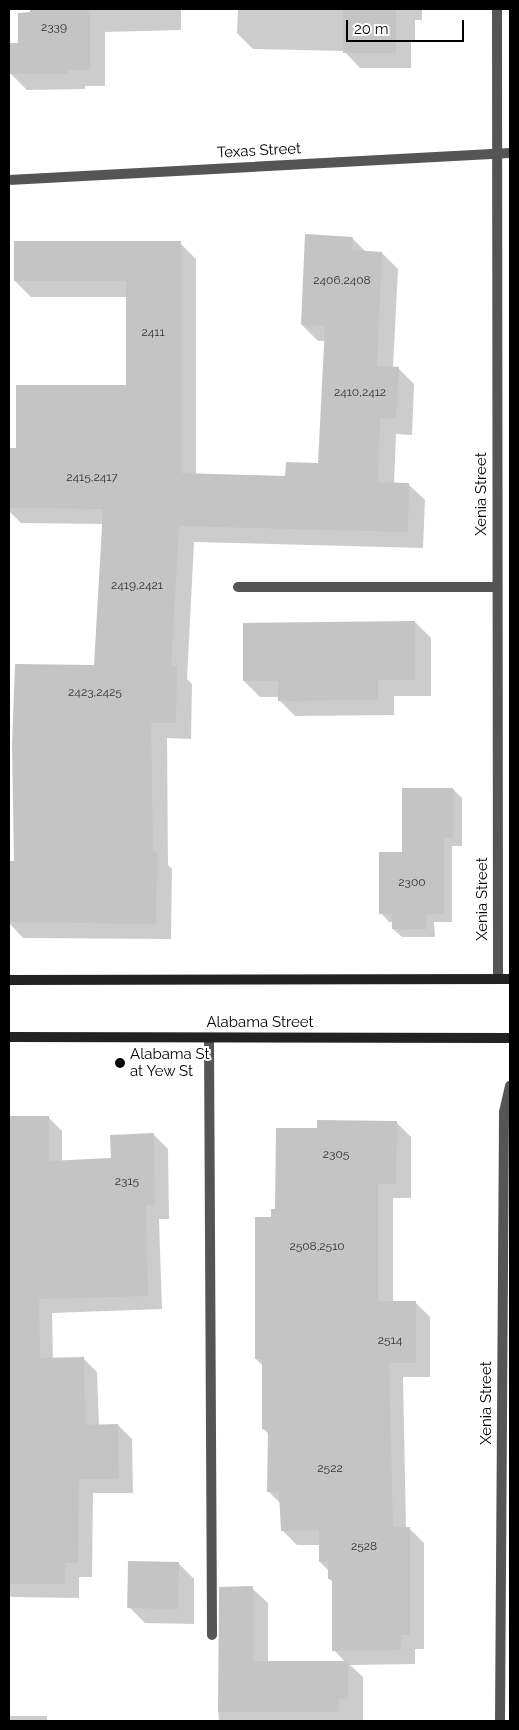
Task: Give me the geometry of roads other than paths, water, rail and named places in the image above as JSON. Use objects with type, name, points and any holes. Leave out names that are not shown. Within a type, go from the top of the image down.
[{"type":"main road","points":[[9,980],[510,979]]},
{"type":"main road","name":"Alabama Street","points":[[9,1038],[510,1038]]},
{"type":"street","name":"Xenia Street","points":[[497,9],[498,979]]},
{"type":"street","name":"Texas Street","points":[[9,180],[510,153]]},
{"type":"street","points":[[238,587],[497,587]]},
{"type":"street","points":[[208,1038],[212,1635]]},
{"type":"street","name":"Xenia Street","points":[[500,1721],[504,1112],[510,1086]]},
{"type":"place","name":"Alabama St at Yew St","points":[[120,1063]]}]
